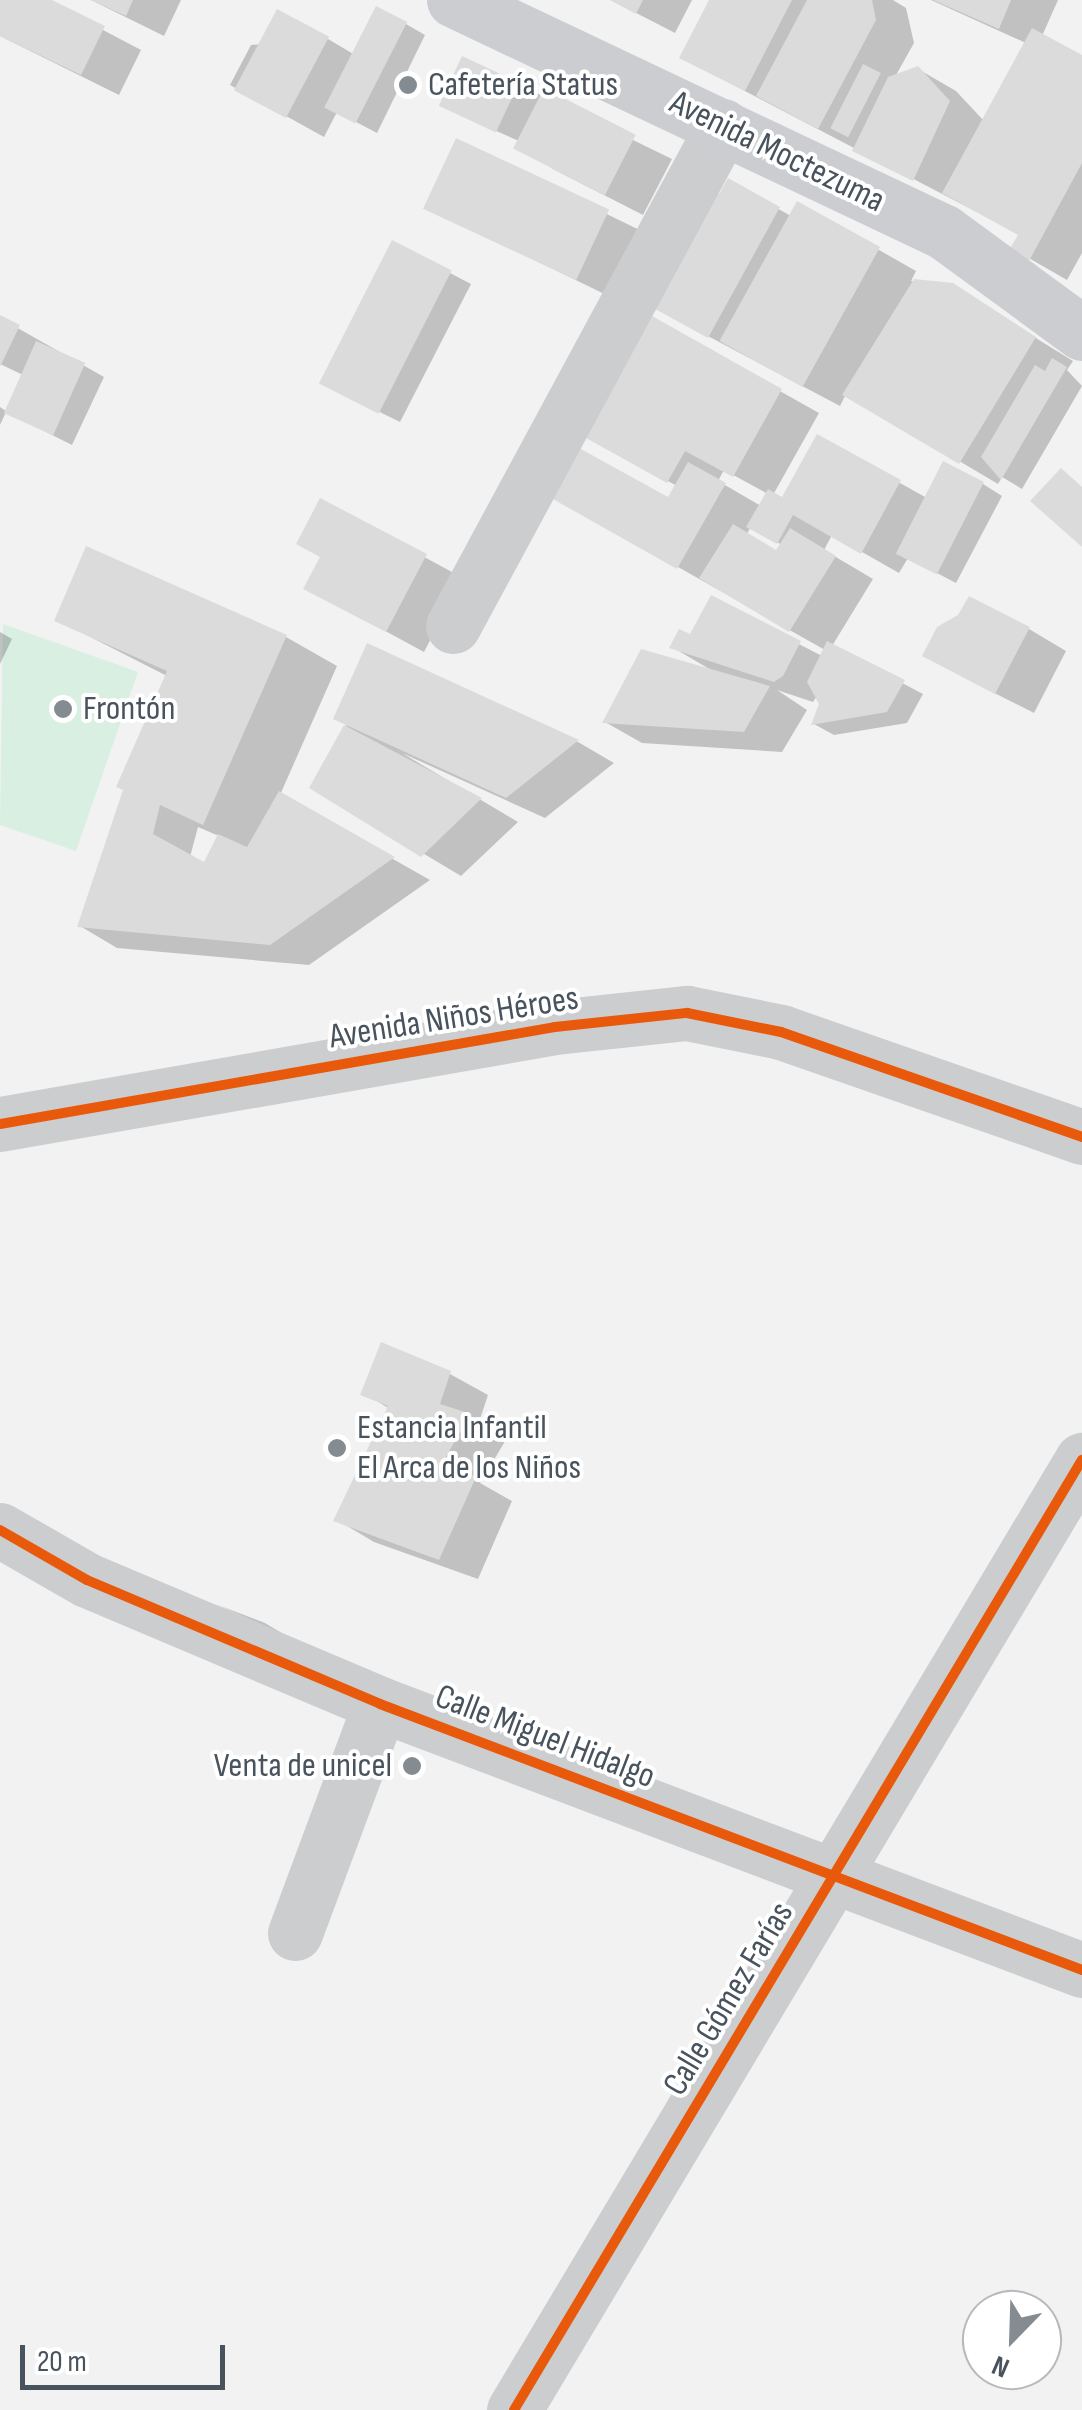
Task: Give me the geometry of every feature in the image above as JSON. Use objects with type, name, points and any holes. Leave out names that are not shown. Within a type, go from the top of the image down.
[{"type":"main road","name":"Avenida Moctezuma","points":[[454,0],[944,232],[1082,333]]},
{"type":"street","points":[[453,626],[723,126]]},
{"type":"street","name":"Avenida Niños Héroes","points":[[0,1124],[555,1027],[687,1013],[781,1032],[1082,1137]]},
{"type":"street","name":"Calle Gómez Farías","points":[[514,2410],[1082,1460]]},
{"type":"street","name":"Calle Miguel Hidalgo","points":[[0,1530],[87,1580],[380,1704],[1082,1970]]},
{"type":"street","points":[[295,1933],[380,1704]]},
{"type":"green space","name":"Frontón","points":[[3,624],[138,672],[76,851],[0,825]]},
{"type":"building","points":[[0,0],[52,0],[105,26],[81,75],[0,36]]},
{"type":"building","points":[[91,0],[133,0],[126,16]]},
{"type":"building","points":[[610,0],[643,0],[636,14]]},
{"type":"building","points":[[709,0],[792,0],[745,91],[679,58]]},
{"type":"building","points":[[807,0],[872,0],[876,20],[818,129],[756,96]]},
{"type":"building","points":[[933,0],[1011,0],[999,29]]},
{"type":"building","points":[[376,6],[407,22],[355,123],[324,108]]},
{"type":"building","points":[[277,9],[329,37],[286,118],[234,90]]},
{"type":"building","points":[[1032,28],[1082,55],[1082,163],[1029,261],[1009,250],[1018,235],[942,193]]},
{"type":"building","points":[[462,56],[519,83],[496,132],[439,106]]},
{"type":"building","points":[[863,64],[881,73],[848,137],[830,128]]},
{"type":"building","points":[[918,66],[950,101],[913,181],[852,151],[888,77]]},
{"type":"building","points":[[544,88],[636,135],[605,195],[513,149]]},
{"type":"building","points":[[456,138],[609,209],[576,280],[423,209]]},
{"type":"building","points":[[728,178],[780,207],[708,338],[644,303],[708,188],[719,194]]},
{"type":"building","points":[[797,201],[880,247],[803,387],[719,341]]},
{"type":"building","points":[[392,240],[452,270],[379,414],[319,383]]},
{"type":"building","points":[[914,279],[953,283],[1036,337],[959,464],[842,395]]},
{"type":"building","points":[[645,312],[782,389],[733,477],[685,451],[667,483],[577,433]]},
{"type":"building","points":[[0,315],[20,325],[0,367]]},
{"type":"building","points":[[36,341],[85,363],[53,435],[4,413]]},
{"type":"building","points":[[1052,358],[1067,367],[1001,480],[981,457],[1035,365],[1045,371]]},
{"type":"building","points":[[817,434],[901,480],[861,554],[793,515],[777,544],[746,527],[768,489],[782,497]]},
{"type":"building","points":[[579,448],[668,497],[688,462],[726,483],[677,569],[551,498]]},
{"type":"building","points":[[943,461],[984,482],[937,575],[896,554]]},
{"type":"building","points":[[1061,468],[1082,487],[1082,547],[1030,501]]},
{"type":"building","points":[[320,498],[427,554],[386,632],[303,589],[320,557],[296,544]]},
{"type":"building","points":[[733,524],[776,550],[790,528],[836,556],[789,632],[699,578]]},
{"type":"building","points":[[86,546],[287,635],[203,825],[160,805],[153,834],[204,862],[218,834],[247,847],[279,791],[395,857],[270,945],[77,927],[123,790],[116,787],[167,671],[54,621]]},
{"type":"building","points":[[711,595],[801,641],[783,676],[774,682],[669,648],[679,629],[690,634]]},
{"type":"building","points":[[969,596],[1030,627],[995,694],[922,656],[937,627],[958,615]]},
{"type":"building","points":[[827,641],[905,680],[887,712],[811,725],[819,704],[807,682]]},
{"type":"building","points":[[367,643],[579,740],[506,798],[333,719]]},
{"type":"building","points":[[641,649],[770,686],[744,732],[602,723]]},
{"type":"building","points":[[344,725],[482,798],[421,857],[309,788]]},
{"type":"building","points":[[381,1342],[451,1371],[440,1404],[471,1414],[442,1463],[476,1477],[439,1560],[333,1521],[388,1406],[360,1395]]},
{"type":"cycle path","points":[[0,1124],[555,1027],[687,1013],[781,1032],[1082,1137]]},
{"type":"cycle path","points":[[514,2410],[1082,1460]]},
{"type":"cycle path","points":[[0,1530],[87,1580],[380,1704],[1082,1970]]},
{"type":"place","name":"Cafetería Status","points":[[408,85]]},
{"type":"place","name":"Frontón","points":[[63,709]]},
{"type":"place","name":"Estancia Infantil El Arca de los Niños","points":[[337,1448]]},
{"type":"place","name":"Venta de unicel","points":[[412,1766]]}]
